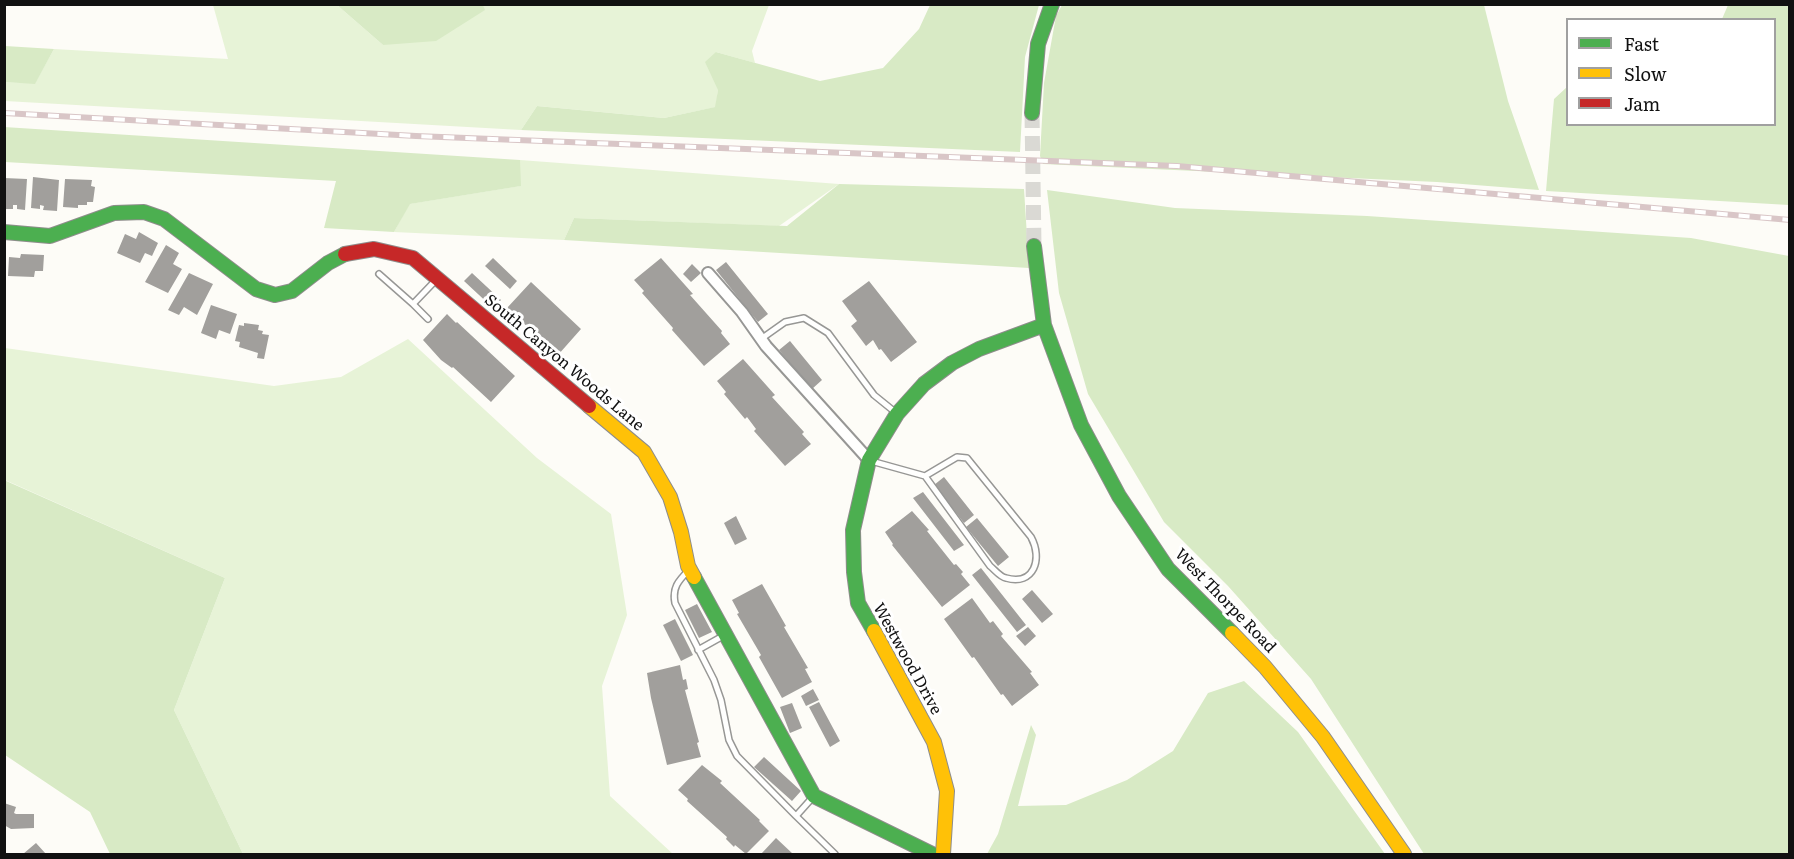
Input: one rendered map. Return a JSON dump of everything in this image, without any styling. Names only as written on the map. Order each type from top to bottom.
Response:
[{"type":"street","points":[[1032,112],[1034,56],[1043,21],[1052,4]]},
{"type":"street","name":"South Canyon Woods Lane","points":[[4,232],[50,236],[114,213],[144,212],[164,219],[256,289],[280,295],[296,288],[331,261],[368,249],[413,258],[644,452],[670,497],[690,570],[814,796]]},
{"type":"street","name":"West Thorpe Road","points":[[1034,246],[1044,325],[1081,425],[1119,496],[1168,569],[1265,667],[1323,737],[1404,855]]},
{"type":"street","points":[[708,273],[742,312],[761,339],[869,460]]},
{"type":"street","name":"Westwood Drive","points":[[944,855],[947,792],[934,742],[858,603],[854,572],[853,530],[869,460],[897,414],[924,384],[952,363],[979,349],[1044,325]]},
{"type":"street","points":[[814,796],[932,855]]},
{"type":"lane","points":[[379,274],[428,319]]},
{"type":"lane","points":[[412,304],[437,279]]},
{"type":"lane","points":[[761,339],[785,322],[804,318],[828,333],[874,395],[897,414]]},
{"type":"lane","points":[[869,460],[924,476],[990,566],[1004,578],[1017,579],[1028,576],[1038,557],[1034,542],[967,458],[957,457],[924,476]]},
{"type":"lane","points":[[690,570],[675,586],[673,594],[679,612],[719,691],[729,740],[737,756],[835,855]]},
{"type":"lane","points":[[699,650],[725,635]]},
{"type":"lane","points":[[796,816],[814,796]]},
{"type":"green space","points":[[213,5],[337,5],[383,45],[484,10],[483,5],[769,5],[752,51],[755,63],[716,52],[718,90],[716,107],[664,118],[537,106],[521,130],[5,101],[4,82],[35,83],[54,49],[228,59]]},
{"type":"green space","points":[[337,5],[483,5],[485,10],[436,41],[383,45]]},
{"type":"green space","points":[[930,5],[1039,5],[1025,57],[1020,152],[521,130],[537,106],[664,118],[715,107],[718,90],[705,62],[716,52],[820,81],[883,68],[919,29]]},
{"type":"green space","points":[[1062,5],[1484,5],[1508,101],[1539,190],[1437,182],[1043,164],[1040,156],[1044,83],[1056,16]]},
{"type":"green space","points":[[1728,5],[1789,5],[1789,205],[1546,191],[1554,99],[1566,88],[1566,126],[1776,126],[1776,18],[1722,18]]},
{"type":"green space","points":[[5,46],[54,49],[35,84],[5,82]]},
{"type":"green space","points":[[4,127],[520,160],[521,186],[410,204],[394,232],[324,228],[336,181],[5,162]]},
{"type":"green space","points":[[520,160],[839,184],[779,226],[574,218],[564,240],[394,232],[409,204],[520,186]]},
{"type":"green space","points":[[839,184],[1024,189],[1029,268],[564,240],[574,218],[787,226]]},
{"type":"green space","points":[[1047,190],[1175,208],[1367,216],[1691,238],[1789,256],[1789,854],[1424,854],[1311,679],[1228,586],[1164,522],[1088,394],[1059,293]]},
{"type":"green space","points":[[408,339],[537,458],[611,514],[627,615],[602,686],[610,796],[673,854],[243,854],[174,710],[225,578],[5,480],[5,348],[274,386],[341,377]]},
{"type":"green space","points":[[4,480],[225,578],[174,710],[243,854],[110,854],[90,812],[5,755]]},
{"type":"green space","points":[[1244,681],[1298,732],[1385,854],[987,854],[998,834],[1031,725],[1036,735],[1018,806],[1066,805],[1127,780],[1173,751],[1208,693]]},
{"type":"building","points":[[33,177],[59,180],[57,211],[43,210],[44,206],[40,205],[40,209],[31,208]]},
{"type":"building","points":[[4,178],[27,179],[25,210],[17,209],[17,205],[13,205],[13,209],[4,209]]},
{"type":"building","points":[[65,179],[92,180],[91,186],[95,187],[93,202],[78,205],[78,208],[63,207]]},
{"type":"building","points":[[139,232],[158,243],[152,256],[145,253],[140,263],[117,253],[125,234],[136,239]]},
{"type":"building","points":[[166,245],[179,253],[173,264],[182,269],[168,293],[145,282]]},
{"type":"building","points":[[21,254],[44,255],[43,271],[35,271],[34,277],[8,276],[9,257],[20,258]]},
{"type":"building","points":[[493,258],[517,281],[510,289],[485,266]]},
{"type":"building","points":[[661,258],[693,294],[690,295],[722,331],[721,333],[730,344],[704,366],[672,330],[673,328],[642,293],[644,291],[634,280]]},
{"type":"building","points":[[726,262],[768,314],[758,322],[716,270]]},
{"type":"building","points":[[692,264],[701,273],[691,282],[683,274]]},
{"type":"building","points":[[189,273],[213,284],[197,315],[184,307],[179,315],[168,310]]},
{"type":"building","points":[[472,273],[501,300],[493,308],[464,281]]},
{"type":"building","points":[[869,281],[917,342],[891,362],[873,340],[866,346],[851,326],[857,321],[842,301]]},
{"type":"building","points":[[531,282],[581,329],[558,355],[507,308]]},
{"type":"building","points":[[211,305],[237,314],[230,334],[219,330],[216,339],[201,333]]},
{"type":"building","points":[[447,314],[515,376],[491,402],[453,367],[441,360],[423,340]]},
{"type":"building","points":[[244,323],[259,325],[258,330],[263,331],[262,334],[269,335],[264,359],[257,358],[258,353],[239,347],[240,342],[235,341],[239,325],[244,326]]},
{"type":"building","points":[[790,341],[822,380],[812,389],[779,350]]},
{"type":"building","points":[[743,359],[775,395],[772,397],[804,432],[802,434],[811,444],[785,466],[754,431],[756,429],[747,417],[745,419],[724,394],[726,392],[717,381]]},
{"type":"building","points":[[944,477],[974,515],[964,523],[934,485]]},
{"type":"building","points":[[923,492],[964,545],[954,551],[913,498]]},
{"type":"building","points":[[912,511],[954,565],[956,564],[963,572],[961,574],[970,585],[942,607],[892,545],[885,532]]},
{"type":"building","points":[[736,516],[747,539],[735,545],[724,523]]},
{"type":"building","points":[[977,518],[1009,557],[998,566],[966,527]]},
{"type":"building","points":[[981,568],[1026,625],[1017,632],[972,575]]},
{"type":"building","points":[[762,584],[808,668],[805,669],[812,682],[782,698],[737,614],[739,613],[732,600]]},
{"type":"building","points":[[1032,590],[1053,614],[1042,623],[1022,599]]},
{"type":"building","points":[[972,598],[990,623],[993,621],[1003,634],[1001,636],[1032,672],[1030,673],[1039,685],[1012,706],[1003,694],[1001,695],[974,657],[972,658],[944,619]]},
{"type":"building","points":[[697,604],[712,632],[699,638],[685,610]]},
{"type":"building","points":[[675,619],[693,655],[681,661],[663,625]]},
{"type":"building","points":[[1028,627],[1036,636],[1025,646],[1016,636]]},
{"type":"building","points":[[680,665],[683,680],[686,679],[688,689],[685,690],[701,757],[667,765],[647,673]]},
{"type":"building","points":[[813,689],[819,700],[806,706],[801,696]]},
{"type":"building","points":[[819,702],[840,741],[830,747],[809,707]]},
{"type":"building","points":[[792,703],[802,728],[790,733],[780,707]]},
{"type":"building","points":[[764,757],[801,791],[792,801],[754,767]]},
{"type":"building","points":[[702,765],[722,781],[720,783],[769,831],[746,854],[735,845],[734,847],[726,839],[727,837],[678,790]]},
{"type":"building","points":[[4,803],[16,807],[14,813],[16,814],[34,814],[34,828],[11,829],[4,825]]},
{"type":"building","points":[[776,838],[793,854],[761,854]]},
{"type":"building","points":[[36,843],[46,854],[23,854]]},
{"type":"tunnel","points":[[1032,113],[1034,246]]},
{"type":"railway","points":[[4,113],[416,136],[1177,166],[1790,220]]},
{"type":"traffic: fast","points":[[1032,113],[1038,44],[1052,4]]},
{"type":"traffic: fast","points":[[4,232],[50,236],[114,213],[144,212],[164,219],[256,289],[275,295],[292,291],[328,263],[345,254]]},
{"type":"traffic: fast","points":[[1034,246],[1044,325],[1081,425],[1119,496],[1168,569],[1232,633]]},
{"type":"traffic: fast","points":[[874,631],[858,603],[854,572],[853,530],[869,460],[897,414],[924,384],[952,363],[979,349],[1044,325]]},
{"type":"traffic: fast","points":[[694,577],[814,796],[932,854]]},
{"type":"traffic: slow","points":[[589,406],[644,452],[670,497],[681,532],[688,566],[694,577]]},
{"type":"traffic: slow","points":[[874,631],[934,742],[947,791],[943,854]]},
{"type":"traffic: slow","points":[[1232,633],[1265,667],[1323,737],[1404,854]]},
{"type":"traffic: jam","points":[[345,254],[374,249],[413,258],[589,406]]}]
